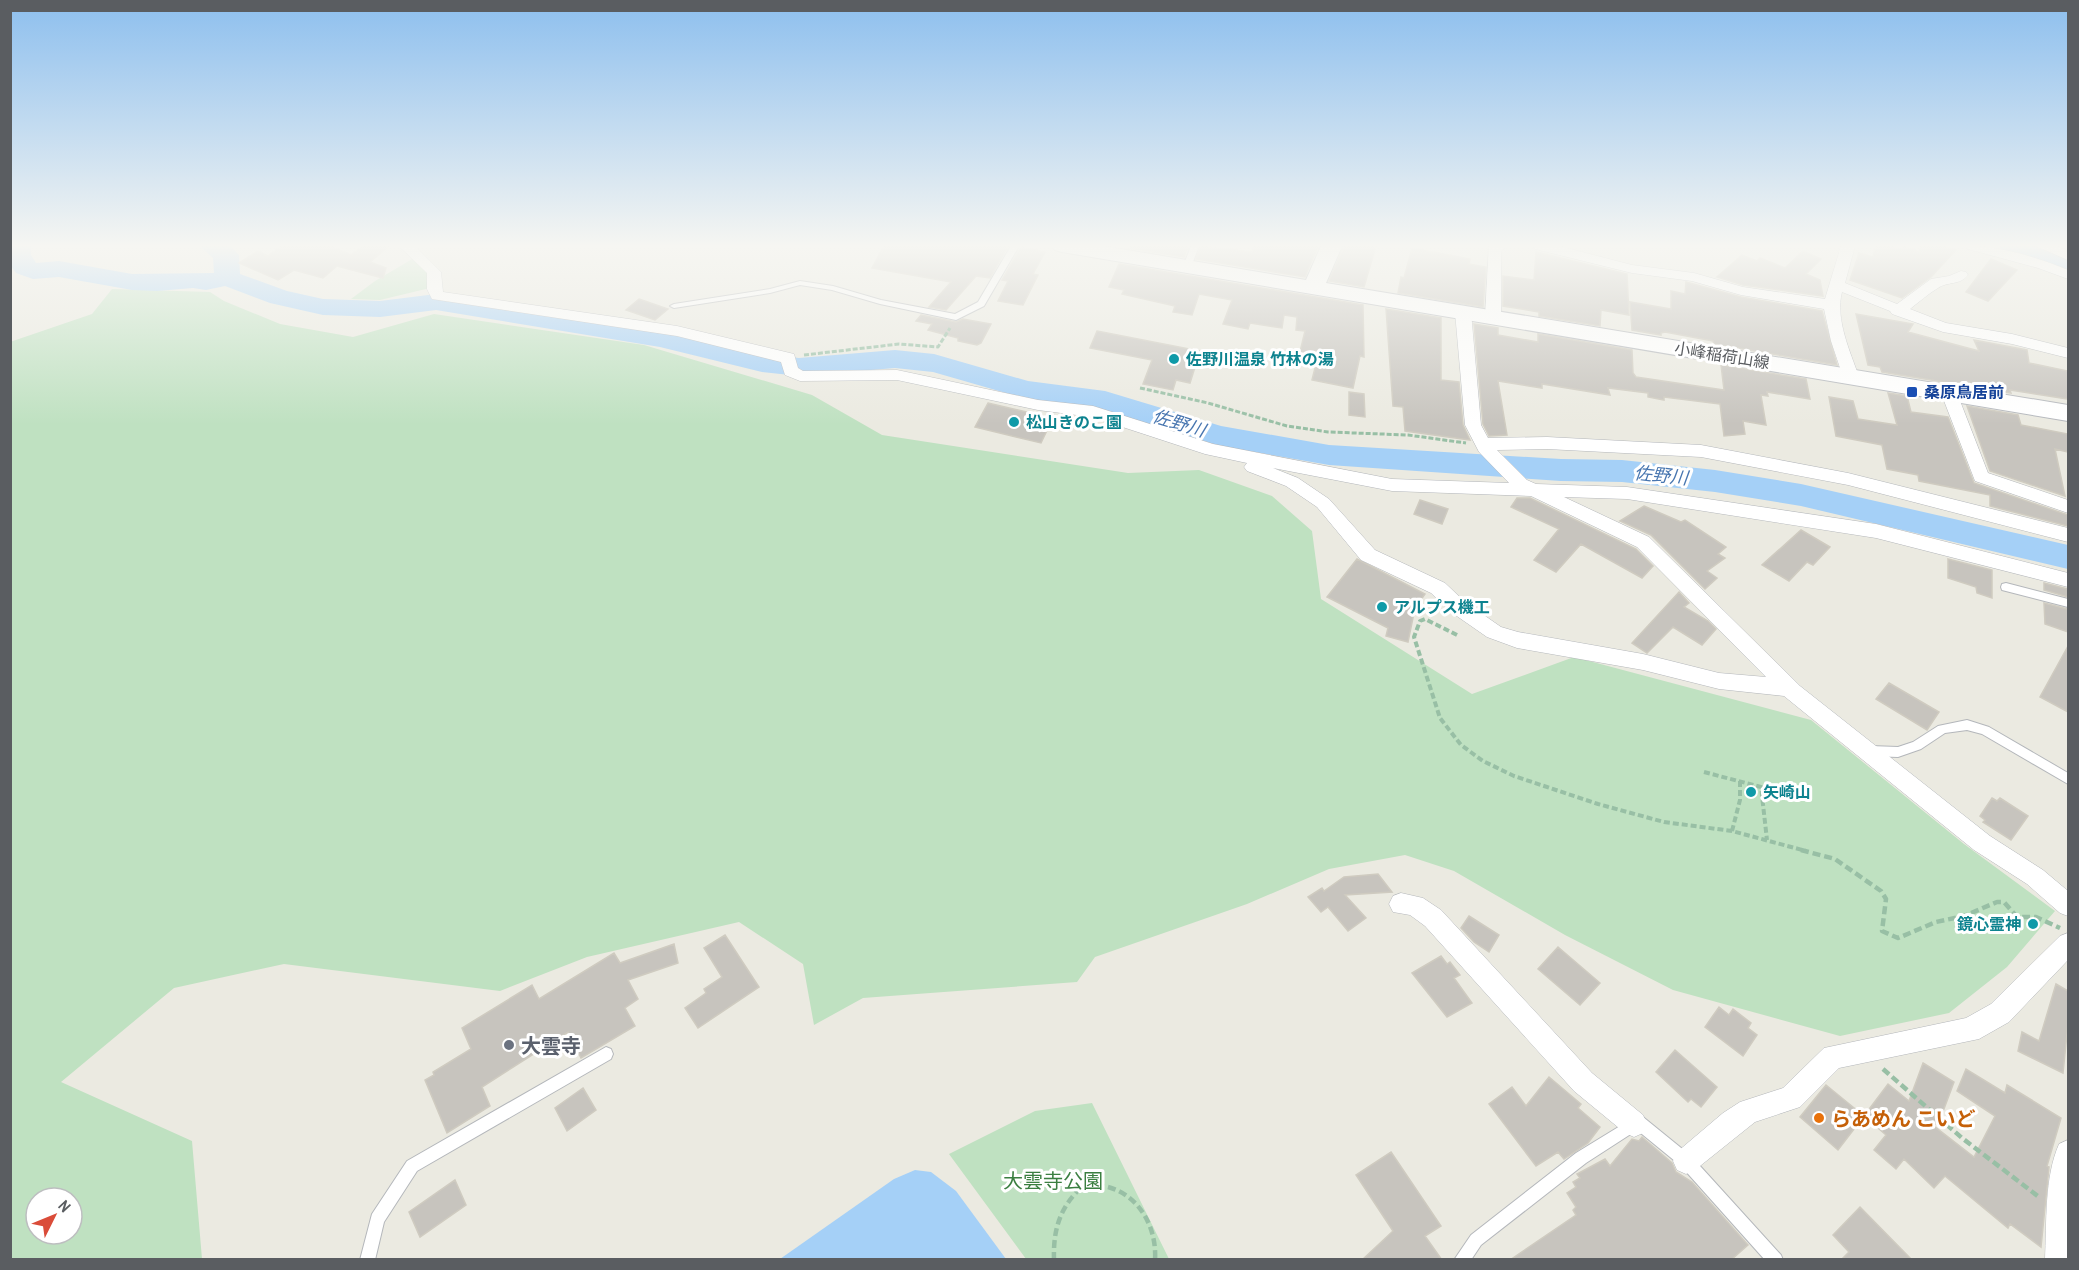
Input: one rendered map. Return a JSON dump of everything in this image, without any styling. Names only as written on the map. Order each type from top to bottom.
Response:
[{"type":"main road","name":"小峰稲荷山線","points":[[1421,305],[2068,413]]},
{"type":"street","points":[[501,305],[678,331],[713,339],[790,364],[800,376],[897,375],[1038,405],[1093,412],[1211,450],[1392,485],[1524,486],[1627,493],[1876,531],[2068,580]]},
{"type":"street","points":[[1493,305],[1493,317]]},
{"type":"street","points":[[1831,305],[1839,341],[1851,377]]},
{"type":"street","points":[[1884,305],[1943,327],[2012,339],[2068,353]]},
{"type":"street","points":[[1897,311],[1905,305]]},
{"type":"street","points":[[1463,312],[1473,425],[1483,446],[1524,486],[1643,542],[1789,688],[1982,843],[2035,877],[2068,905]]},
{"type":"street","points":[[1948,393],[1981,477],[2068,507]]},
{"type":"street","points":[[1483,446],[1547,443],[1701,451],[1848,479],[2068,535]]},
{"type":"street","points":[[1239,455],[1244,463],[1292,482],[1323,503],[1368,555],[1438,588],[1458,607],[1494,632],[1517,640],[1643,662],[1719,681],[1789,688]]},
{"type":"street","points":[[1401,904],[1409,903],[1419,907],[1433,918],[1575,1074],[1634,1124]]},
{"type":"street","points":[[1686,1161],[1732,1122],[1749,1111],[1791,1098],[1833,1057],[1970,1030],[2000,1013],[2068,944]]},
{"type":"street","points":[[2059,1260],[2061,1214],[2068,1153]]},
{"type":"lane","points":[[674,306],[679,305]]},
{"type":"lane","points":[[897,305],[956,317],[979,305]]},
{"type":"lane","points":[[2006,587],[2068,603]]},
{"type":"lane","points":[[1867,751],[1898,752],[1917,746],[1942,729],[1966,725],[1985,730],[2068,779]]},
{"type":"lane","points":[[367,1260],[377,1219],[412,1166],[606,1054]]},
{"type":"lane","points":[[1461,1260],[1476,1240],[1581,1158],[1638,1122],[1686,1161],[1776,1260]]},
{"type":"path","points":[[790,364],[899,344],[939,347],[956,317]]},
{"type":"path","points":[[1140,388],[1208,403],[1287,426],[1328,432],[1408,435],[1483,446]]},
{"type":"path","points":[[1457,635],[1425,619],[1420,621],[1414,637],[1440,718],[1461,745],[1484,761],[1514,776],[1598,804],[1664,822],[1732,831],[1835,859],[1881,891],[1886,899],[1882,931],[1898,938],[1936,922],[1964,916],[1997,902],[2004,902],[2017,917],[2036,917],[2068,932]]},
{"type":"path","points":[[1704,772],[1761,787],[1767,840]]},
{"type":"path","points":[[1732,831],[1740,800],[1740,781]]},
{"type":"path","points":[[1862,1052],[1903,1084],[1962,1138],[2061,1214]]},
{"type":"path","points":[[1054,1260],[1054,1232],[1060,1211],[1072,1194],[1084,1185],[1108,1187],[1127,1197],[1140,1209],[1150,1223],[1155,1238],[1155,1260]]},
{"type":"green space","points":[[99,305],[234,305],[280,324],[353,337],[434,314],[644,345],[812,395],[882,435],[1128,473],[1199,470],[1272,496],[1312,531],[1321,599],[1472,694],[1574,657],[1811,720],[1964,844],[2055,911],[2007,967],[1949,1013],[1840,1036],[1673,990],[1565,935],[1454,871],[1405,855],[1329,869],[1247,904],[1095,957],[1077,982],[863,998],[814,1025],[803,964],[739,922],[587,957],[500,991],[284,964],[174,988],[61,1082],[192,1141],[202,1259],[11,1259],[10,342],[92,314]]},
{"type":"green space","name":"大雲寺公園","points":[[1092,1103],[1169,1259],[1026,1259],[949,1154],[1035,1111]]},
{"type":"water","points":[[915,1170],[931,1172],[956,1191],[1006,1259],[780,1259],[894,1179]]},
{"type":"building","points":[[632,305],[657,305],[668,309],[655,320],[626,310]]},
{"type":"building","points":[[931,305],[950,305],[946,310],[929,307]]},
{"type":"building","points":[[1172,305],[1195,305],[1192,315],[1173,312],[1175,306]]},
{"type":"building","points":[[1230,305],[1363,305],[1364,357],[1360,356],[1353,388],[1312,380],[1317,360],[1299,356],[1305,331],[1296,330],[1297,317],[1284,315],[1282,328],[1250,323],[1248,329],[1223,324]]},
{"type":"building","points":[[1629,305],[1629,315],[1601,310],[1600,326],[1539,316],[1539,312],[1503,306]]},
{"type":"building","points":[[1630,305],[1671,309],[1671,305],[1789,305],[1822,311],[1837,365],[1719,345],[1714,344],[1713,341],[1665,332],[1661,335],[1632,330]]},
{"type":"building","points":[[1386,309],[1441,318],[1441,380],[1459,382],[1463,425],[1470,440],[1405,431],[1403,407],[1393,406]]},
{"type":"building","points":[[1856,314],[1913,324],[1908,332],[1979,351],[1974,340],[2027,350],[2029,363],[2068,371],[2068,399],[2010,390],[2011,393],[1882,372],[1880,367],[1868,365]]},
{"type":"building","points":[[921,315],[956,322],[963,319],[991,324],[981,343],[977,345],[928,330],[932,324],[916,321]]},
{"type":"building","points":[[1474,324],[1498,328],[1498,335],[1538,342],[1538,334],[1632,350],[1633,373],[1636,377],[1724,390],[1721,365],[1806,379],[1810,399],[1767,392],[1768,396],[1761,395],[1766,425],[1743,421],[1745,434],[1724,436],[1720,404],[1664,397],[1664,400],[1648,397],[1648,393],[1608,388],[1610,395],[1542,384],[1542,388],[1498,381],[1507,435],[1489,436],[1483,424]]},
{"type":"building","name":"佐野川温泉 竹林の湯","points":[[1097,331],[1200,351],[1190,383],[1176,380],[1173,390],[1143,384],[1152,360],[1090,348]]},
{"type":"building","points":[[1349,392],[1364,394],[1365,417],[1349,415]]},
{"type":"building","points":[[1888,393],[1907,396],[1911,412],[1948,417],[1974,483],[2068,515],[2068,526],[1990,506],[1990,495],[1919,481],[1918,475],[1887,469],[1882,445],[1836,436],[1829,397],[1853,401],[1858,419],[1897,425]]},
{"type":"building","name":"松山きのこ園","points":[[988,403],[1053,418],[1041,443],[975,427]]},
{"type":"building","points":[[1967,406],[2018,415],[2021,425],[2068,434],[2068,452],[2055,449],[2065,496],[1990,471]]},
{"type":"building","points":[[1517,498],[1530,498],[1636,549],[1653,566],[1642,578],[1581,544],[1556,572],[1534,560],[1559,529],[1511,507]]},
{"type":"building","points":[[1420,500],[1448,509],[1442,524],[1414,514]]},
{"type":"building","points":[[1644,506],[1681,522],[1685,520],[1726,547],[1718,554],[1725,558],[1707,571],[1717,578],[1705,589],[1651,535],[1620,521]]},
{"type":"building","points":[[1801,530],[1830,547],[1813,565],[1807,562],[1789,581],[1762,565]]},
{"type":"building","name":"アルプス機工","points":[[1357,559],[1425,594],[1415,608],[1408,642],[1386,636],[1388,628],[1327,597]]},
{"type":"building","points":[[1948,559],[1992,570],[1992,598],[1977,593],[1976,587],[1948,578]]},
{"type":"building","points":[[2044,583],[2068,589],[2068,597],[2044,590]]},
{"type":"building","points":[[1679,592],[1689,603],[1684,607],[1708,621],[1716,629],[1702,645],[1673,627],[1647,653],[1632,643]]},
{"type":"building","points":[[2044,603],[2068,609],[2068,632],[2045,624]]},
{"type":"building","points":[[2068,646],[2068,712],[2040,697]]},
{"type":"building","points":[[1889,683],[1939,712],[1927,730],[1876,699]]},
{"type":"building","points":[[1992,798],[1997,801],[2000,798],[2028,816],[2011,840],[1983,822],[1985,820],[1980,816]]},
{"type":"building","points":[[1378,874],[1392,892],[1345,895],[1366,918],[1348,931],[1328,907],[1321,912],[1308,897],[1322,888],[1324,891],[1344,877]]},
{"type":"building","points":[[1469,916],[1499,935],[1489,952],[1474,942],[1461,928]]},
{"type":"building","points":[[725,935],[759,987],[698,1028],[685,1008],[706,993],[704,989],[722,977],[704,948]]},
{"type":"building","name":"大雲寺","points":[[674,944],[678,963],[628,980],[638,999],[625,1008],[635,1026],[581,1058],[568,1032],[482,1087],[490,1106],[447,1133],[425,1080],[434,1075],[433,1072],[471,1049],[462,1028],[532,985],[539,999],[614,953],[620,963]]},
{"type":"building","points":[[1558,947],[1600,983],[1580,1005],[1538,969]]},
{"type":"building","points":[[1441,956],[1447,964],[1450,962],[1460,975],[1454,978],[1472,1003],[1447,1017],[1412,973]]},
{"type":"building","points":[[2056,984],[2068,991],[2068,1024],[2063,1073],[2018,1051],[2022,1032],[2039,1041]]},
{"type":"building","points":[[1719,1007],[1729,1015],[1733,1009],[1751,1023],[1748,1028],[1757,1035],[1743,1056],[1705,1027]]},
{"type":"building","points":[[1675,1050],[1717,1087],[1701,1107],[1691,1099],[1688,1102],[1656,1072]]},
{"type":"building","points":[[1923,1063],[1954,1082],[1941,1117],[1934,1126],[1974,1157],[1995,1116],[1957,1091],[1966,1069],[2005,1093],[2007,1085],[2061,1118],[2047,1166],[2049,1167],[2041,1247],[2010,1224],[2008,1228],[1945,1176],[1934,1188],[1904,1159],[1896,1169],[1874,1150],[1886,1135],[1864,1116],[1888,1084],[1909,1101]]},
{"type":"building","points":[[1549,1077],[1581,1104],[1578,1108],[1600,1127],[1588,1143],[1564,1159],[1558,1152],[1536,1166],[1489,1104],[1512,1087],[1526,1106]]},
{"type":"building","name":"らあめん こいど","points":[[1826,1085],[1864,1116],[1838,1150],[1800,1117]]},
{"type":"building","points":[[583,1088],[596,1110],[567,1131],[555,1108]]},
{"type":"building","points":[[1642,1137],[1672,1163],[1676,1172],[1692,1182],[1748,1245],[1731,1260],[1510,1260],[1576,1215],[1573,1210],[1576,1207],[1567,1193],[1576,1187],[1573,1182],[1580,1178],[1577,1174],[1605,1159],[1610,1166],[1632,1139],[1639,1141]]},
{"type":"building","points":[[1391,1152],[1441,1226],[1425,1236],[1442,1260],[1362,1260],[1393,1231],[1356,1175]]},
{"type":"building","points":[[455,1180],[466,1205],[420,1237],[409,1212]]},
{"type":"building","points":[[1860,1207],[1912,1260],[1841,1260],[1849,1252],[1833,1235]]},
{"type":"waterway","name":"佐野川","points":[[315,305],[380,309],[410,305]]},
{"type":"waterway","name":"佐野川","points":[[456,305],[660,338],[762,363],[799,367],[895,359],[934,363],[1027,390],[1105,401],[1220,436],[1329,455],[1561,470],[1622,471],[1715,481],[1801,495],[2068,557]]},
{"type":"place","name":"佐野川温泉 竹林の湯","points":[[1174,359]]},
{"type":"place","name":"桑原鳥居前","points":[[1912,392]]},
{"type":"place","name":"松山きのこ園","points":[[1014,422]]},
{"type":"place","name":"アルプス機工","points":[[1382,607]]},
{"type":"place","name":"矢崎山","points":[[1751,792]]},
{"type":"place","name":"鏡心霊神","points":[[2033,924]]},
{"type":"place","name":"大雲寺","points":[[509,1045]]},
{"type":"place","name":"らあめん こいど","points":[[1819,1118]]}]
